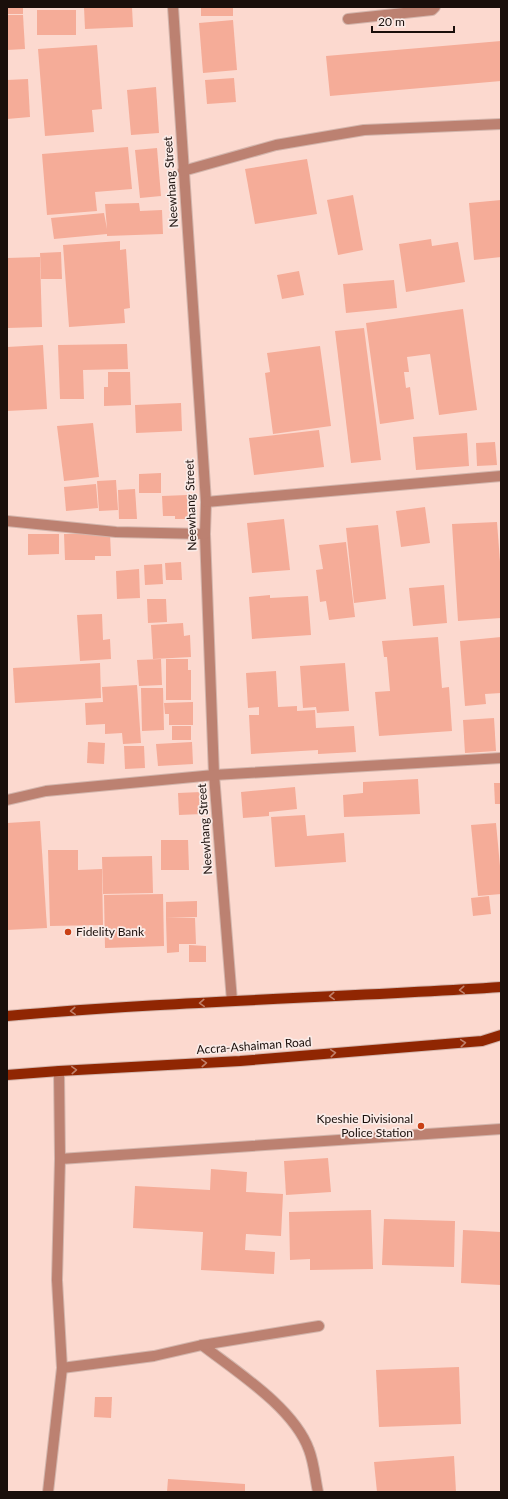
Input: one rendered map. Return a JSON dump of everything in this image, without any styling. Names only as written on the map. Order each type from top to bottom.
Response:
[{"type":"main road","points":[[7,1016],[232,1001],[501,987]]},
{"type":"main road","name":"Accra-Ashaiman Road","points":[[7,1075],[59,1070],[240,1061],[482,1041],[501,1035]]},
{"type":"street","name":"Neewhang Street","points":[[173,7],[206,502],[205,534],[214,775],[232,1001]]},
{"type":"street","points":[[348,19],[432,10],[435,7]]},
{"type":"street","points":[[183,171],[276,145],[364,130],[501,124]]},
{"type":"street","points":[[206,502],[501,476]]},
{"type":"street","points":[[7,521],[116,532],[205,534]]},
{"type":"street","points":[[7,800],[46,791],[214,775],[501,758]]},
{"type":"street","points":[[48,1492],[62,1368],[57,1280],[60,1159],[59,1070]]},
{"type":"street","points":[[60,1159],[501,1129]]},
{"type":"street","points":[[62,1368],[154,1356],[202,1345],[319,1326]]},
{"type":"street","points":[[202,1345],[276,1403],[295,1424],[309,1450],[318,1492]]},
{"type":"building","points":[[7,7],[23,7],[23,14],[7,14]]},
{"type":"building","points":[[84,7],[132,7],[133,27],[85,29]]},
{"type":"building","points":[[201,7],[233,7],[233,16],[201,16]]},
{"type":"building","points":[[37,10],[76,10],[76,35],[37,35]]},
{"type":"building","points":[[7,15],[23,15],[25,49],[7,50]]},
{"type":"building","points":[[233,20],[237,70],[203,73],[199,23]]},
{"type":"building","points":[[501,41],[501,81],[330,96],[326,56]]},
{"type":"building","points":[[97,45],[102,109],[92,110],[94,132],[45,136],[38,49]]},
{"type":"building","points":[[234,78],[236,102],[207,104],[205,80]]},
{"type":"building","points":[[28,79],[30,117],[7,119],[7,80]]},
{"type":"building","points":[[156,87],[159,133],[131,135],[127,90]]},
{"type":"building","points":[[128,147],[132,189],[95,192],[97,211],[47,215],[42,154]]},
{"type":"building","points":[[157,148],[161,196],[140,198],[135,150]]},
{"type":"building","points":[[307,159],[317,214],[255,224],[245,169]]},
{"type":"building","points":[[353,195],[363,250],[338,255],[327,200]]},
{"type":"building","points":[[501,200],[501,257],[474,260],[469,203]]},
{"type":"building","points":[[139,203],[140,211],[162,210],[163,234],[107,236],[107,234],[54,239],[51,218],[104,213],[107,229],[105,204]]},
{"type":"building","points":[[431,239],[432,246],[458,242],[465,282],[406,292],[399,244]]},
{"type":"building","points":[[120,241],[120,250],[126,249],[130,308],[124,309],[125,323],[69,327],[63,245]]},
{"type":"building","points":[[61,252],[62,279],[41,279],[40,253]]},
{"type":"building","points":[[40,257],[42,327],[7,328],[7,258]]},
{"type":"building","points":[[299,271],[304,295],[282,299],[277,275]]},
{"type":"building","points":[[394,280],[397,308],[346,313],[343,284]]},
{"type":"building","points":[[463,309],[477,410],[439,415],[430,354],[407,357],[409,372],[404,372],[406,388],[410,387],[414,419],[380,424],[366,323]]},
{"type":"building","points":[[364,328],[381,460],[351,463],[335,331]]},
{"type":"building","points":[[127,344],[128,369],[83,370],[84,399],[60,399],[58,345]]},
{"type":"building","points":[[43,345],[47,409],[7,411],[7,347]]},
{"type":"building","points":[[320,346],[331,426],[273,434],[265,373],[270,372],[267,353]]},
{"type":"building","points":[[108,372],[130,372],[131,405],[104,406],[104,387],[108,387]]},
{"type":"building","points":[[181,403],[182,431],[136,433],[135,405]]},
{"type":"building","points":[[93,423],[99,477],[64,481],[57,426]]},
{"type":"building","points":[[319,430],[324,467],[254,475],[249,438]]},
{"type":"building","points":[[467,433],[469,466],[416,470],[413,437]]},
{"type":"building","points":[[495,442],[497,465],[477,466],[476,443]]},
{"type":"building","points":[[161,473],[161,493],[139,493],[139,474]]},
{"type":"building","points":[[116,480],[118,510],[99,511],[97,481]]},
{"type":"building","points":[[96,484],[98,508],[66,511],[64,487]]},
{"type":"building","points":[[135,489],[137,519],[119,519],[118,490]]},
{"type":"building","points":[[187,495],[188,519],[175,519],[175,516],[163,516],[162,496]]},
{"type":"building","points":[[425,507],[430,543],[401,547],[396,511]]},
{"type":"building","points":[[284,519],[290,570],[252,573],[247,523]]},
{"type":"building","points":[[497,522],[501,575],[501,618],[458,621],[452,524]]},
{"type":"building","points":[[378,525],[386,599],[354,603],[346,528]]},
{"type":"building","points":[[28,534],[59,534],[59,554],[28,555]]},
{"type":"building","points":[[64,534],[110,534],[111,556],[95,556],[95,560],[65,560]]},
{"type":"building","points":[[346,542],[355,617],[329,620],[326,601],[320,602],[316,570],[323,569],[319,545]]},
{"type":"building","points":[[181,562],[182,580],[166,580],[165,563]]},
{"type":"building","points":[[162,564],[163,584],[145,585],[144,565]]},
{"type":"building","points":[[139,569],[140,598],[117,599],[116,571]]},
{"type":"building","points":[[444,585],[447,623],[413,626],[409,588]]},
{"type":"building","points":[[270,595],[270,598],[308,596],[311,635],[252,639],[249,597]]},
{"type":"building","points":[[147,599],[166,599],[167,622],[148,623]]},
{"type":"building","points":[[102,614],[103,640],[110,639],[111,659],[80,661],[77,615]]},
{"type":"building","points":[[183,623],[184,636],[190,635],[191,657],[153,659],[151,625]]},
{"type":"building","points":[[438,637],[442,688],[449,687],[452,731],[379,736],[375,692],[390,691],[387,657],[384,657],[382,641]]},
{"type":"building","points":[[501,637],[501,693],[485,694],[486,704],[465,706],[460,641]]},
{"type":"building","points":[[161,659],[162,685],[139,686],[137,660]]},
{"type":"building","points":[[166,659],[188,659],[188,670],[191,670],[191,700],[166,700]]},
{"type":"building","points":[[100,663],[101,698],[15,703],[13,668]]},
{"type":"building","points":[[345,663],[349,711],[317,713],[316,707],[303,708],[300,666]]},
{"type":"building","points":[[276,671],[278,707],[297,706],[297,711],[315,710],[316,728],[354,726],[356,752],[318,754],[318,750],[251,754],[249,715],[259,715],[259,707],[248,708],[246,673]]},
{"type":"building","points":[[137,685],[141,743],[123,744],[122,733],[105,734],[105,724],[86,725],[85,703],[103,702],[102,687]]},
{"type":"building","points":[[141,688],[163,688],[164,730],[142,731]]},
{"type":"building","points":[[193,702],[193,725],[169,725],[169,714],[165,714],[164,703]]},
{"type":"building","points":[[494,718],[496,751],[465,753],[463,720]]},
{"type":"building","points":[[172,726],[191,726],[191,740],[172,740]]},
{"type":"building","points":[[88,742],[105,743],[104,764],[87,763]]},
{"type":"building","points":[[192,742],[193,764],[158,766],[156,744]]},
{"type":"building","points":[[124,746],[144,746],[145,768],[125,769]]},
{"type":"building","points":[[418,779],[420,814],[344,817],[343,795],[363,793],[363,782]]},
{"type":"building","points":[[494,783],[501,783],[501,804],[495,804]]},
{"type":"building","points":[[295,787],[297,809],[269,812],[269,816],[243,818],[241,792]]},
{"type":"building","points":[[201,792],[202,814],[179,815],[178,793]]},
{"type":"building","points":[[305,815],[307,836],[344,833],[346,862],[275,867],[271,817]]},
{"type":"building","points":[[40,821],[47,928],[7,930],[7,823]]},
{"type":"building","points":[[496,823],[501,894],[478,896],[471,825]]},
{"type":"building","points":[[161,840],[188,840],[189,870],[161,870]]},
{"type":"building","points":[[48,850],[78,850],[78,870],[102,869],[103,925],[50,926]]},
{"type":"building","points":[[152,856],[153,893],[103,894],[102,857]]},
{"type":"building","points":[[163,894],[164,946],[105,948],[104,895]]},
{"type":"building","points":[[489,896],[491,914],[473,916],[471,898]]},
{"type":"building","points":[[197,901],[197,917],[166,918],[166,902]]},
{"type":"building","points":[[166,918],[195,918],[196,944],[179,944],[179,952],[167,953]]},
{"type":"building","points":[[189,945],[206,946],[206,962],[189,962]]},
{"type":"building","points":[[328,1158],[331,1192],[286,1195],[284,1161]]},
{"type":"building","points":[[211,1169],[247,1172],[246,1192],[283,1194],[281,1236],[246,1234],[245,1250],[275,1252],[274,1274],[201,1270],[203,1232],[133,1228],[135,1186],[210,1190]]},
{"type":"building","points":[[371,1210],[373,1269],[310,1270],[310,1259],[290,1260],[289,1212]]},
{"type":"building","points":[[384,1219],[455,1221],[454,1267],[382,1265]]},
{"type":"building","points":[[463,1230],[501,1232],[501,1285],[461,1283]]},
{"type":"building","points":[[459,1367],[461,1424],[379,1427],[376,1370]]},
{"type":"building","points":[[95,1397],[112,1397],[111,1418],[94,1417]]},
{"type":"building","points":[[454,1456],[456,1492],[377,1492],[374,1462]]},
{"type":"building","points":[[168,1479],[245,1484],[245,1492],[167,1492]]},
{"type":"place","name":"Fidelity Bank","points":[[68,932]]},
{"type":"place","name":"Kpeshie Divisional Police Station","points":[[421,1126]]}]
